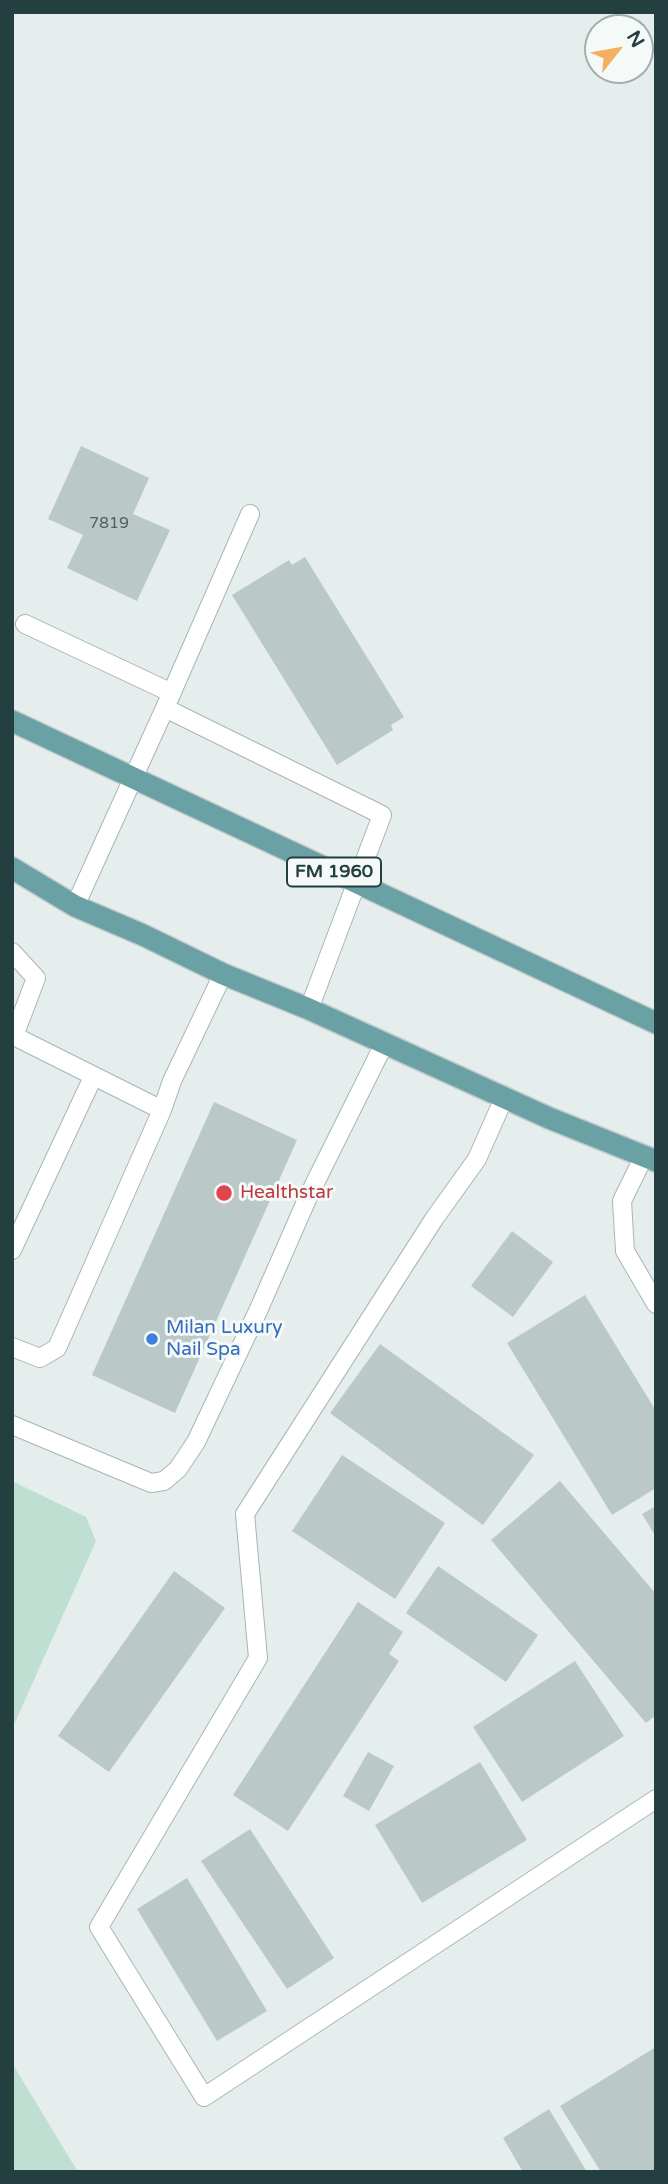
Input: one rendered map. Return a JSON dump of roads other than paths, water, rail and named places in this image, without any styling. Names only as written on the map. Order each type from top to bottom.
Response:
[{"type":"main road","name":"FM 1960","points":[[12,721],[656,1023]]},
{"type":"main road","points":[[12,868],[75,906],[223,974],[309,1009],[549,1118],[650,1158]]},
{"type":"lane","points":[[75,906],[169,701],[250,514]]},
{"type":"lane","points":[[24,624],[382,815],[309,1009]]},
{"type":"lane","points":[[12,952],[36,978],[13,1036],[162,1110]]},
{"type":"lane","points":[[12,1347],[40,1358],[57,1348],[162,1110],[172,1081],[223,974]]},
{"type":"lane","points":[[12,1424],[151,1483],[164,1480],[178,1469],[196,1442],[308,1197],[384,1044]]},
{"type":"lane","points":[[12,1251],[93,1077]]},
{"type":"lane","points":[[505,1098],[477,1159],[434,1219],[246,1514],[258,1658],[99,1927],[204,2097],[656,1799]]},
{"type":"lane","points":[[650,1158],[622,1201],[625,1251],[656,1304]]},
{"type":"place","name":"Healthstar","points":[[224,1193]]},
{"type":"place","name":"Milan Luxury Nail Spa","points":[[152,1339]]}]
